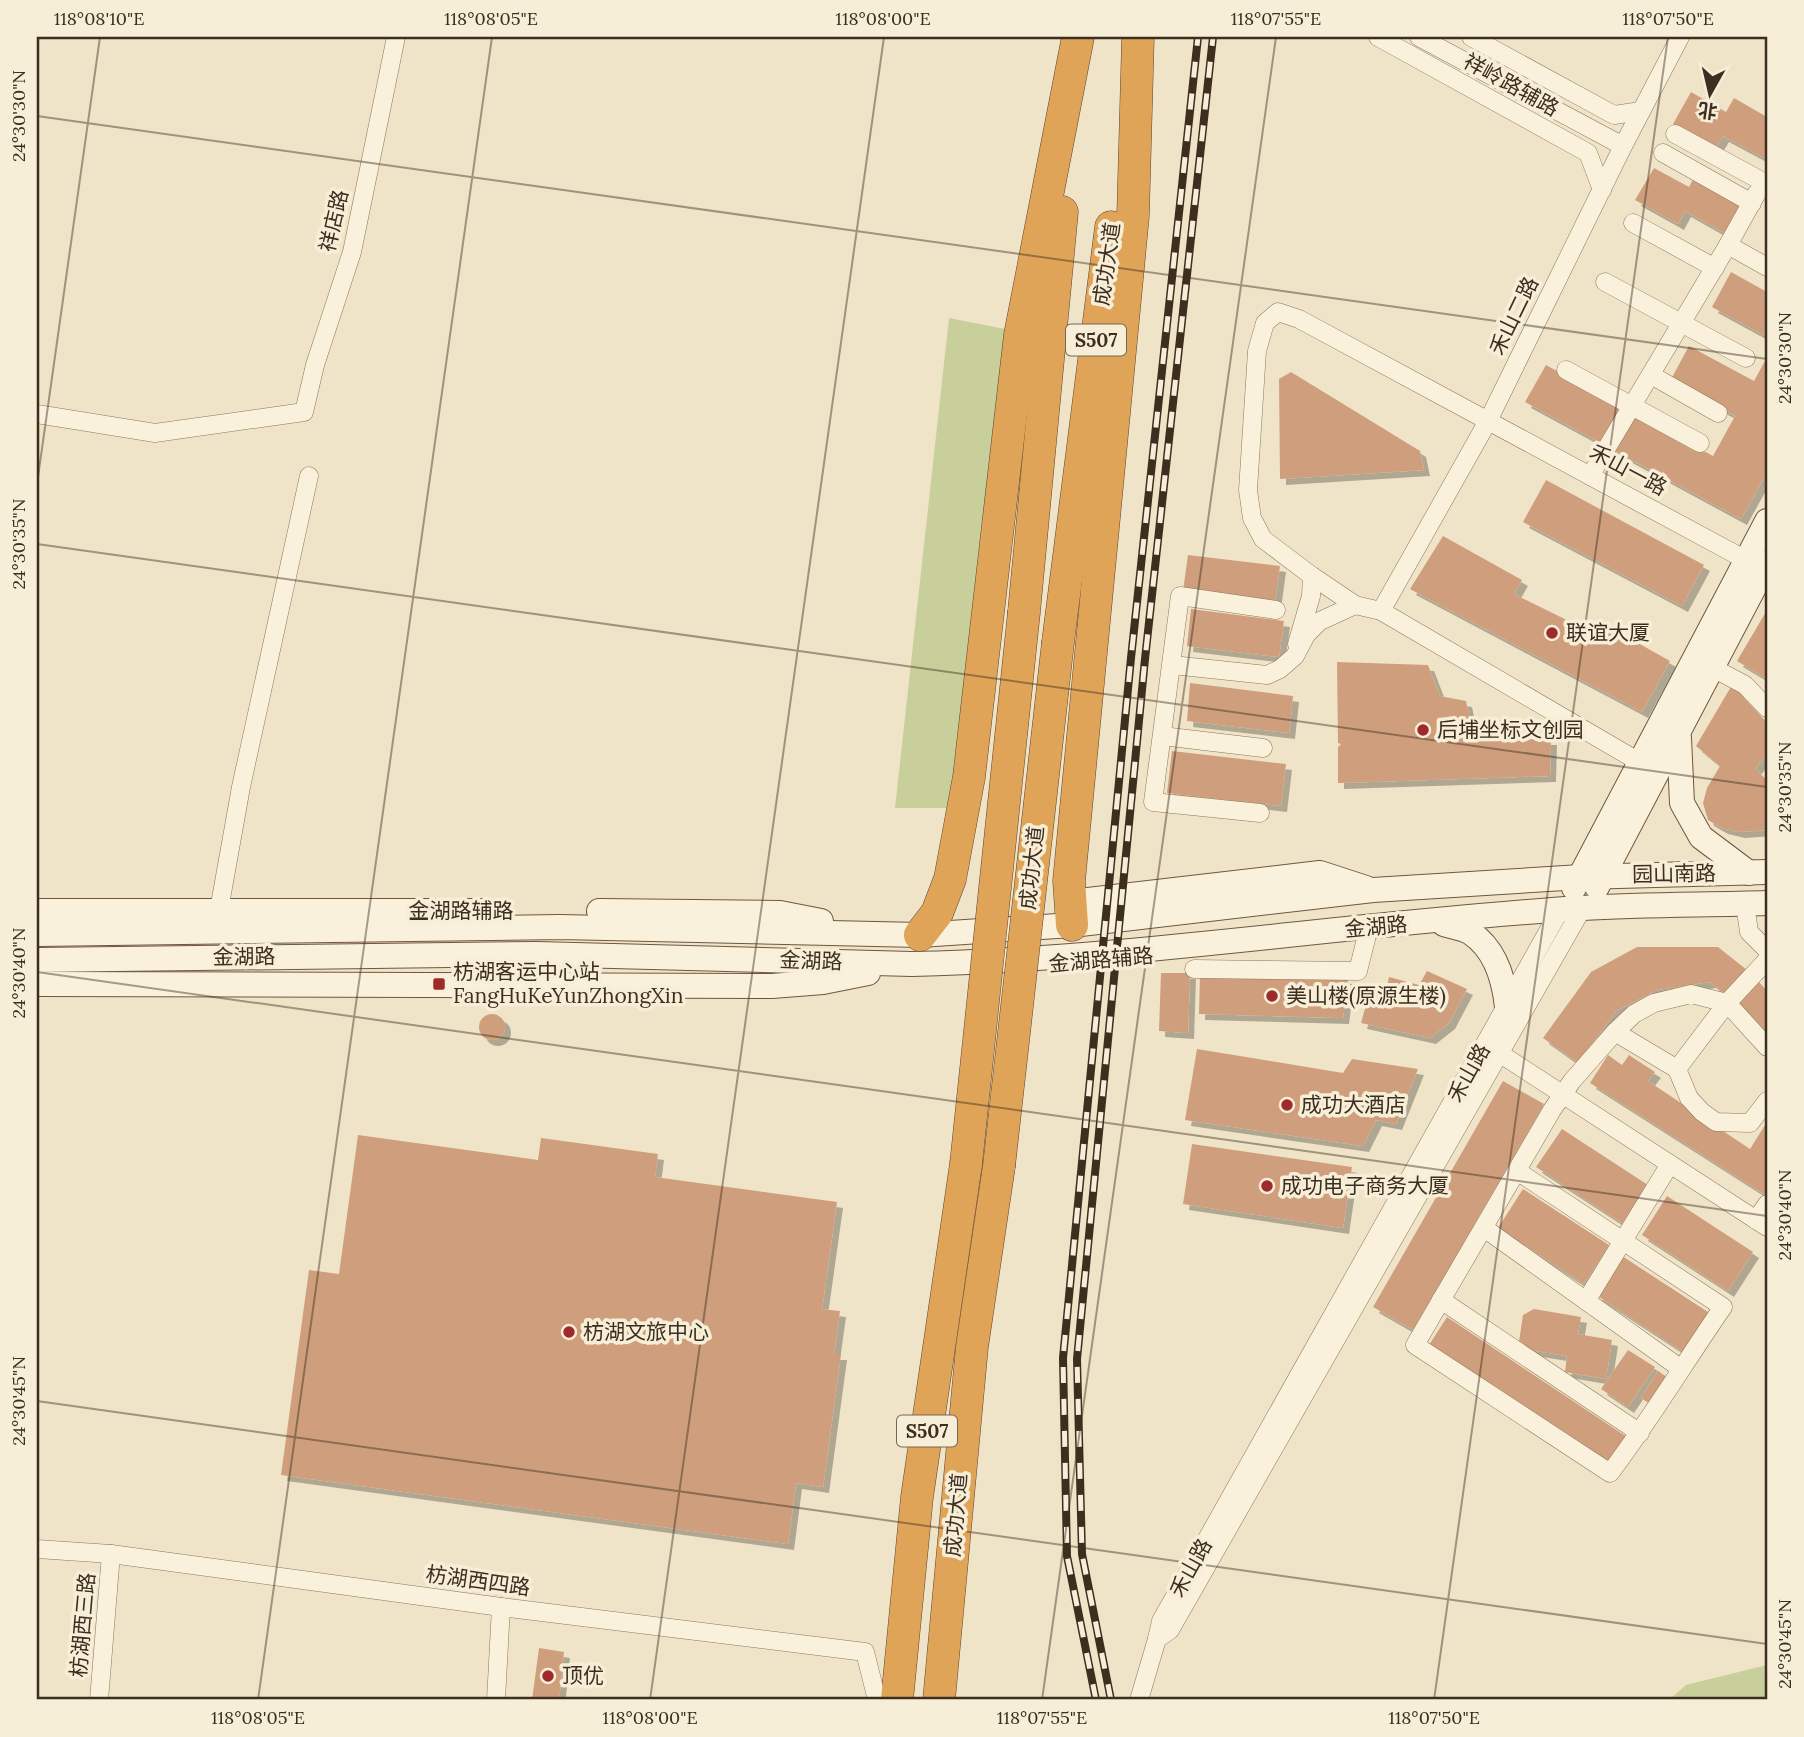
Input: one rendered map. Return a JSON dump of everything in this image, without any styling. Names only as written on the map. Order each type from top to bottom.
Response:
[{"type":"highway","name":"成功大道","points":[[897,1700],[917,1497],[967,1164],[1024,612],[1078,37]]},
{"type":"highway","points":[[916,950],[937,913],[950,879],[969,777],[1020,335],[1078,37]]},
{"type":"highway","name":"成功大道","points":[[939,1700],[972,1347],[999,1166],[1058,642],[1135,37]]},
{"type":"highway","points":[[1072,913],[1069,881],[1133,216],[1135,37]]},
{"type":"main road","name":"禾山路","points":[[1593,876],[1641,763],[1757,561],[1767,521]]},
{"type":"main road","name":"禾山路","points":[[1572,908],[1679,733],[1713,668],[1761,590],[1757,561]]},
{"type":"main road","points":[[1679,733],[1682,803],[1701,837],[1758,873]]},
{"type":"main road","name":"园山南路","points":[[1593,876],[1758,873]]},
{"type":"main road","name":"金湖路","points":[[37,960],[916,950],[1072,913],[1593,876]]},
{"type":"main road","name":"园山南路","points":[[1572,908],[1756,903]]},
{"type":"main road","name":"金湖路","points":[[37,934],[560,927],[883,934],[916,950],[966,963],[1096,954],[1572,908]]},
{"type":"main road","name":"金湖路辅路","points":[[37,911],[780,913],[883,934]]},
{"type":"main road","points":[[1433,922],[1470,932],[1493,956],[1505,985],[1507,1007]]},
{"type":"main road","points":[[37,984],[772,986],[823,982],[916,950]]},
{"type":"main road","points":[[533,984],[537,954]]},
{"type":"street","name":"祥店路","points":[[37,414],[155,433],[304,412],[315,365],[352,252],[396,37]]},
{"type":"street","name":"祥岭路辅路","points":[[1378,37],[1588,153],[1602,190]]},
{"type":"street","points":[[1419,37],[1623,146]]},
{"type":"street","name":"祥岭路辅路","points":[[1471,37],[1614,115],[1641,111]]},
{"type":"street","name":"禾山二路","points":[[1381,611],[1488,421],[1623,146],[1680,37]]},
{"type":"street","points":[[1590,476],[1766,180],[1675,134]]},
{"type":"street","points":[[1663,153],[1752,203]]},
{"type":"street","points":[[1633,223],[1715,268]]},
{"type":"street","points":[[1728,244],[1767,267]]},
{"type":"street","points":[[1605,282],[1746,358]]},
{"type":"street","name":"禾山一路","points":[[1312,576],[1263,540],[1252,518],[1248,490],[1257,351],[1265,323],[1278,312],[1299,319],[1590,476],[1757,561]]},
{"type":"street","points":[[1566,370],[1700,443]]},
{"type":"street","points":[[1651,375],[1718,413]]},
{"type":"street","points":[[219,911],[241,787],[309,476]]},
{"type":"street","points":[[1312,576],[1355,604],[1381,611],[1641,763]]},
{"type":"street","points":[[1295,656],[1299,631],[1311,596],[1312,576]]},
{"type":"street","points":[[1260,813],[1153,802],[1180,596],[1276,610]]},
{"type":"street","points":[[1172,665],[1267,676],[1295,656],[1306,635],[1321,621],[1355,604]]},
{"type":"street","points":[[1713,668],[1745,685],[1767,708]]},
{"type":"street","points":[[1162,736],[1263,748]]},
{"type":"street","points":[[1756,903],[1749,932],[1767,950]]},
{"type":"street","name":"禾山路","points":[[1162,1630],[1507,1007],[1572,908]]},
{"type":"street","name":"禾山路","points":[[1162,1630],[1499,1053],[1572,908]]},
{"type":"street","points":[[1194,969],[1358,971],[1369,927]]},
{"type":"street","points":[[1677,1069],[1727,1003],[1767,960]]},
{"type":"street","points":[[1517,1171],[1723,1307],[1680,1368],[1640,1433],[1610,1473],[1415,1345],[1517,1171],[1563,1094],[1615,1032],[1634,1014],[1654,1003],[1691,995],[1727,1003],[1767,1047]]},
{"type":"street","points":[[1615,1032],[1677,1069],[1689,1098],[1716,1122],[1751,1123],[1767,1101]]},
{"type":"street","points":[[1499,1053],[1762,1224],[1767,1204]]},
{"type":"street","points":[[1586,1301],[1670,1164]]},
{"type":"street","points":[[1484,1228],[1680,1368]]},
{"type":"street","points":[[1441,1300],[1640,1433]]},
{"type":"street","name":"枋湖西四路","points":[[37,1549],[111,1554],[501,1607],[865,1652],[877,1700]]},
{"type":"street","name":"枋湖西三路","points":[[99,1700],[111,1554]]},
{"type":"street","points":[[496,1700],[501,1607]]},
{"type":"street","points":[[1139,1700],[1162,1630]]},
{"type":"green space","points":[[949,318],[1005,329],[952,808],[895,808]]},
{"type":"green space","points":[[1767,1665],[1767,1700],[1669,1700],[1686,1685]]},
{"type":"building","points":[[1691,92],[1726,112],[1734,98],[1767,117],[1767,152],[1764,158],[1723,136],[1715,149],[1673,124]]},
{"type":"building","points":[[1654,168],[1689,187],[1696,174],[1745,201],[1726,234],[1685,211],[1678,224],[1635,200]]},
{"type":"building","points":[[1731,272],[1767,292],[1767,337],[1712,307]]},
{"type":"building","points":[[1689,346],[1754,381],[1767,357],[1767,472],[1741,519],[1525,402],[1546,365],[1713,456],[1735,416],[1670,381]]},
{"type":"building","points":[[1291,372],[1420,451],[1424,470],[1280,479],[1279,379]]},
{"type":"building","points":[[1546,480],[1704,565],[1682,606],[1523,522]]},
{"type":"building","points":[[1443,536],[1522,580],[1514,594],[1591,632],[1597,620],[1670,661],[1642,712],[1410,589]]},
{"type":"building","points":[[1188,555],[1280,566],[1275,603],[1183,591]]},
{"type":"building","points":[[1191,609],[1284,621],[1279,657],[1187,646]]},
{"type":"building","points":[[1767,610],[1767,679],[1737,661]]},
{"type":"building","name":"后埔坐标文创园","points":[[1337,662],[1428,665],[1440,696],[1466,701],[1470,720],[1506,720],[1511,739],[1551,739],[1550,776],[1338,783],[1338,747],[1341,744],[1338,743]]},
{"type":"building","points":[[1190,683],[1293,696],[1289,733],[1187,721]]},
{"type":"building","points":[[1732,685],[1767,723],[1767,754],[1755,769],[1767,780],[1767,830],[1739,832],[1722,828],[1708,820],[1703,803],[1707,788],[1720,766],[1696,746]]},
{"type":"building","points":[[1172,751],[1286,764],[1281,806],[1167,793]]},
{"type":"building","points":[[1637,947],[1718,947],[1747,970],[1726,995],[1710,982],[1657,990],[1616,1011],[1578,1063],[1543,1038],[1591,972]]},
{"type":"building","points":[[1427,971],[1467,989],[1449,1023],[1430,1038],[1361,1023],[1371,987],[1386,991],[1389,977],[1419,985]]},
{"type":"building","points":[[1161,973],[1190,973],[1188,1033],[1159,1031]]},
{"type":"building","name":"美山楼(原源生楼)","points":[[1200,973],[1348,978],[1343,1018],[1199,1014]]},
{"type":"building","points":[[1759,982],[1767,991],[1767,1033],[1738,1002]]},
{"type":"building","points":[[492,1014],[501,1018],[505,1027],[501,1036],[492,1040],[483,1036],[479,1027],[483,1018]]},
{"type":"building","points":[[1197,1049],[1343,1073],[1352,1059],[1418,1069],[1396,1124],[1376,1120],[1363,1146],[1185,1120]]},
{"type":"building","points":[[1608,1055],[1622,1065],[1629,1055],[1655,1072],[1648,1081],[1750,1149],[1767,1122],[1767,1196],[1590,1083]]},
{"type":"building","points":[[1503,1081],[1544,1104],[1413,1330],[1373,1307]]},
{"type":"building","points":[[1562,1129],[1648,1185],[1622,1223],[1536,1167]]},
{"type":"building","name":"枋湖文旅中心","points":[[358,1135],[538,1160],[541,1138],[658,1154],[655,1177],[837,1202],[822,1309],[840,1311],[834,1354],[841,1354],[823,1487],[796,1483],[788,1544],[281,1475],[309,1270],[339,1274]]},
{"type":"building","name":"成功电子商务大厦","points":[[1192,1144],[1352,1167],[1343,1228],[1183,1204]]},
{"type":"building","points":[[1523,1189],[1609,1245],[1584,1284],[1498,1228]]},
{"type":"building","points":[[1667,1196],[1753,1252],[1728,1291],[1642,1235]]},
{"type":"building","points":[[1622,1256],[1708,1312],[1682,1351],[1596,1295]]},
{"type":"building","points":[[1534,1309],[1581,1317],[1578,1334],[1612,1340],[1606,1379],[1565,1372],[1567,1356],[1518,1348],[1523,1315]]},
{"type":"building","points":[[1447,1317],[1627,1437],[1608,1465],[1429,1345]]},
{"type":"building","points":[[1628,1350],[1655,1367],[1628,1407],[1601,1389]]},
{"type":"building","points":[[1658,1371],[1670,1379],[1653,1406],[1641,1398]]},
{"type":"building","name":"顶优","points":[[539,1648],[564,1652],[559,1700],[532,1700]]},
{"type":"railway","points":[[1096,1700],[1067,1556],[1063,1358],[1131,658],[1198,37]]},
{"type":"railway","points":[[1111,1700],[1082,1554],[1077,1359],[1145,659],[1213,37]]},
{"type":"place","name":"联谊大厦","points":[[1552,633]]},
{"type":"place","name":"后埔坐标文创园","points":[[1423,730]]},
{"type":"place","name":"枋湖客运中心站 FangHuKeYunZhongXin","points":[[439,984]]},
{"type":"place","name":"美山楼(原源生楼)","points":[[1272,996]]},
{"type":"place","name":"成功大酒店","points":[[1287,1105]]},
{"type":"place","name":"成功电子商务大厦","points":[[1267,1186]]},
{"type":"place","name":"枋湖文旅中心","points":[[569,1332]]},
{"type":"place","name":"顶优","points":[[548,1676]]}]
